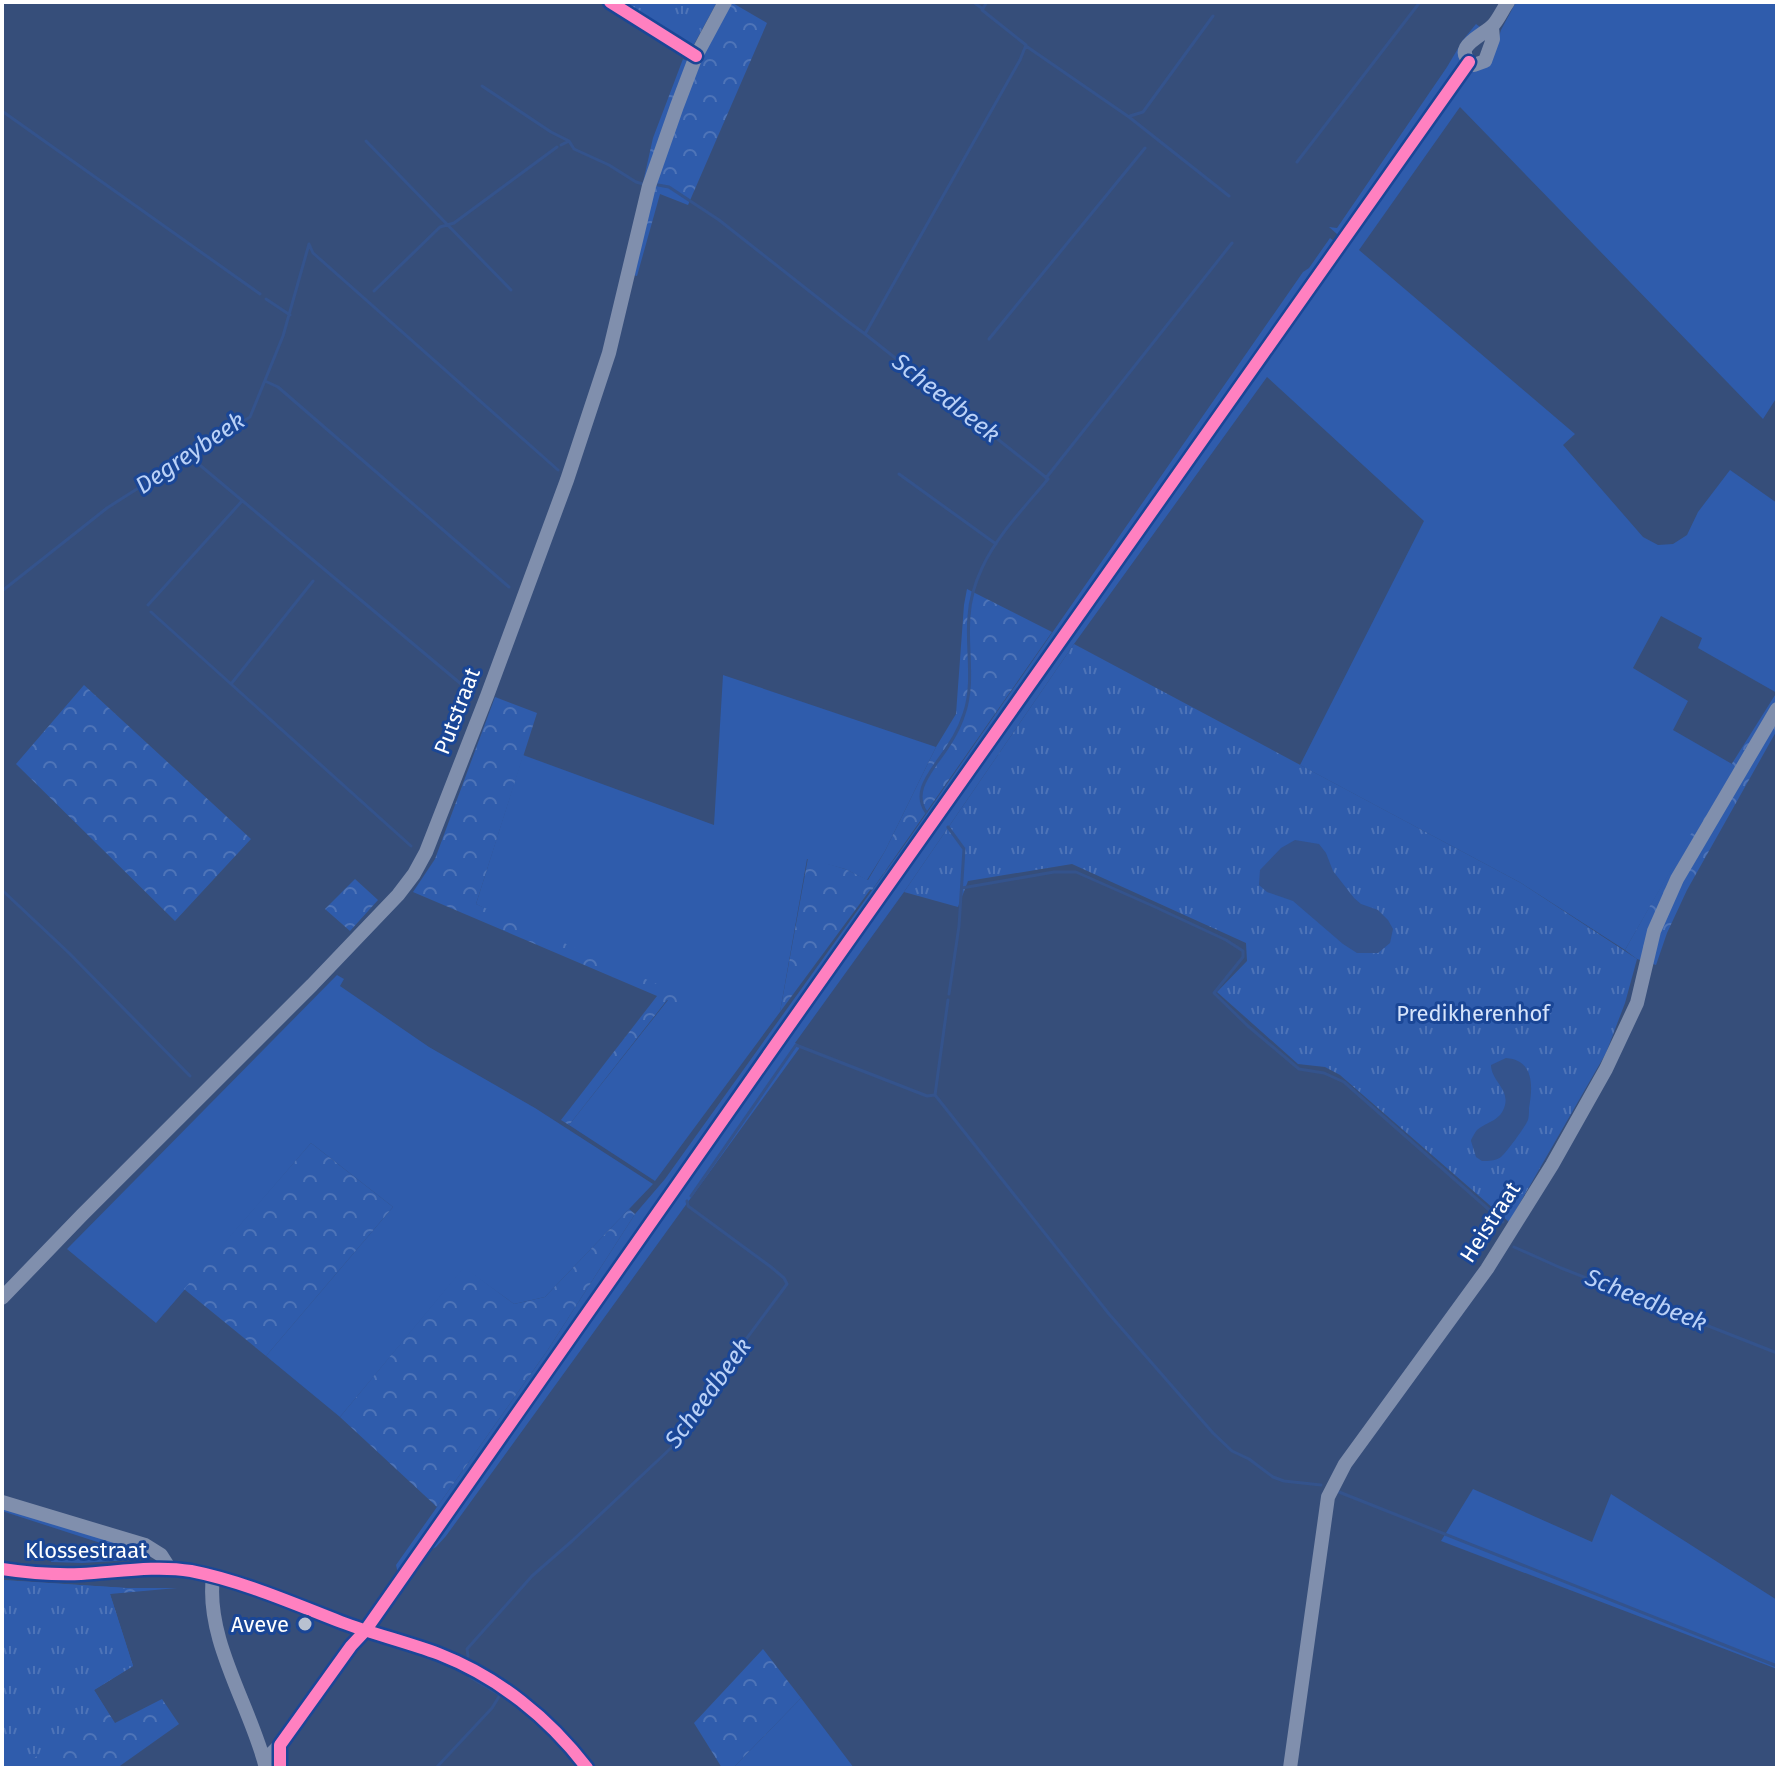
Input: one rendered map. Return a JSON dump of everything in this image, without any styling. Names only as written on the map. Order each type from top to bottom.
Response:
[{"type":"street","name":"Putstraat","points":[[2,1298],[312,985],[398,895],[414,874],[426,852],[487,696],[567,480],[609,353],[649,186],[696,56],[725,2]]},
{"type":"street","points":[[1492,27],[1508,2]]},
{"type":"street","name":"Heistraat","points":[[1290,1768],[1328,1497],[1333,1485],[1345,1464],[1487,1269],[1560,1152],[1606,1069],[1637,1003],[1654,931],[1677,879],[1777,709]]},
{"type":"street","points":[[2,1502],[145,1545],[161,1555],[170,1569]]},
{"type":"street","name":"Klossestraat","points":[[2,1569],[77,1574],[170,1569],[190,1571],[248,1588],[469,1667],[529,1706],[587,1768]]},
{"type":"street","points":[[213,1577],[211,1606],[219,1637],[265,1765]]},
{"type":"street","points":[[265,1765],[365,1631]]},
{"type":"green space","points":[[615,2],[717,2],[692,48]]},
{"type":"green space","points":[[731,2],[767,23],[688,205],[660,194],[637,276],[623,272],[653,138],[683,59],[696,65]]},
{"type":"green space","points":[[1516,2],[1777,2],[1777,397],[1763,419],[1460,107],[1359,250],[1575,434],[1563,445],[1643,537],[1658,545],[1673,544],[1687,535],[1698,512],[1730,470],[1777,503],[1777,693],[1698,648],[1702,638],[1661,616],[1633,668],[1688,701],[1673,730],[1732,764],[1625,950],[1521,883],[1300,765],[1424,521],[1267,377],[1074,644],[904,892],[795,1043],[801,1046],[446,1536],[436,1547],[422,1555],[1468,69],[1495,50],[1501,30]]},
{"type":"green space","points":[[1476,24],[1480,27],[1461,57],[1464,65],[1346,233],[1337,234],[1329,227],[1337,228]]},
{"type":"green space","points":[[1330,238],[1338,244],[375,1610],[398,1574],[396,1565],[547,1351],[635,1214],[665,1179],[908,840],[1303,272]]},
{"type":"green space","points":[[967,589],[1052,632],[872,890],[780,1012],[808,858],[845,869],[868,880],[956,714]]},
{"type":"green space","name":"Predikherenhof","points":[[1074,644],[1521,883],[1637,959],[1606,1053],[1509,1222],[1340,1075],[1325,1067],[1298,1064],[1217,992],[1247,961],[1246,943],[1072,864],[968,881],[958,907],[904,892]]},
{"type":"green space","points":[[723,675],[936,747],[885,851],[867,880],[845,869],[807,859],[780,1012],[655,1181],[569,1125],[668,1000],[476,904],[523,755],[714,825]]},
{"type":"green space","points":[[84,685],[251,839],[175,921],[16,764]]},
{"type":"green space","points":[[1777,692],[1777,730],[1687,890],[1656,965],[1637,959],[1625,950],[1721,781]]},
{"type":"green space","points":[[495,697],[537,713],[476,904],[693,1000],[688,1007],[667,1000],[569,1125],[561,1120],[657,996],[413,892],[435,859]]},
{"type":"green space","points":[[355,879],[378,900],[350,931],[325,909]]},
{"type":"green space","points":[[337,975],[344,979],[340,986],[429,1047],[535,1108],[653,1184],[545,1297],[514,1304],[464,1268],[340,1417],[266,1356],[393,1207],[311,1143],[156,1323],[67,1249]]},
{"type":"green space","points":[[311,1143],[393,1207],[266,1356],[184,1289]]},
{"type":"green space","points":[[629,1209],[635,1214],[547,1351],[437,1507],[340,1417],[464,1267],[514,1304],[545,1297]]},
{"type":"green space","points":[[1473,1489],[1592,1542],[1611,1494],[1777,1600],[1777,1669],[1441,1541]]},
{"type":"green space","points":[[2,1507],[143,1551],[147,1559],[51,1562],[52,1552],[90,1555],[117,1554],[120,1551],[2,1511]]},
{"type":"green space","points":[[2,1580],[177,1588],[110,1594],[133,1666],[94,1690],[115,1723],[162,1699],[179,1724],[117,1768],[2,1768]]},
{"type":"green space","points":[[2,1580],[126,1588],[110,1594],[133,1666],[94,1690],[105,1708],[20,1768],[2,1768]]},
{"type":"green space","points":[[763,1649],[801,1698],[733,1768],[722,1768],[694,1723]]},
{"type":"green space","points":[[801,1698],[854,1768],[733,1768]]},
{"type":"shaded area","points":[[1295,840],[1319,844],[1333,871],[1354,898],[1378,910],[1388,920],[1393,929],[1390,943],[1378,953],[1357,953],[1293,901],[1267,892],[1259,885],[1260,870],[1281,848]]},
{"type":"shaded area","points":[[1506,1058],[1522,1064],[1530,1076],[1528,1120],[1501,1157],[1482,1161],[1476,1157],[1471,1140],[1477,1130],[1497,1118],[1503,1110],[1506,1099],[1491,1065]]},
{"type":"waterway","points":[[973,2],[983,9]]},
{"type":"waterway","name":"Scheedbeek","points":[[926,812],[921,799],[923,786],[956,733],[967,702],[970,678],[968,628],[977,580],[1003,533],[1048,479],[865,334],[1026,45],[982,10],[987,2]]},
{"type":"waterway","points":[[1297,162],[1420,2]]},
{"type":"waterway","points":[[1130,116],[1143,112],[1213,16]]},
{"type":"waterway","points":[[1026,46],[1129,117],[1229,196]]},
{"type":"waterway","points":[[482,86],[569,141]]},
{"type":"waterway","points":[[2,111],[260,294]]},
{"type":"waterway","points":[[366,141],[511,290]]},
{"type":"waterway","name":"Degreybeek","points":[[561,145],[569,141],[574,149],[643,184]]},
{"type":"waterway","name":"Degreybeek","points":[[374,291],[440,227],[454,223],[557,147]]},
{"type":"waterway","points":[[989,339],[1145,148]]},
{"type":"waterway","name":"Degreybeek","points":[[658,185],[669,187],[719,220],[865,334]]},
{"type":"waterway","points":[[1046,478],[1232,243]]},
{"type":"waterway","name":"Degreybeek","points":[[2,591],[107,508],[250,417],[283,336],[309,244],[313,253],[558,470]]},
{"type":"waterway","points":[[266,299],[290,315]]},
{"type":"waterway","points":[[265,381],[278,387],[509,587]]},
{"type":"waterway","points":[[189,456],[473,694]]},
{"type":"waterway","points":[[899,474],[996,544]]},
{"type":"waterway","points":[[148,605],[242,501]]},
{"type":"waterway","points":[[151,612],[231,684],[313,581]]},
{"type":"waterway","points":[[231,684],[411,846]]},
{"type":"waterway","name":"Scheedbeek","points":[[948,827],[964,849],[959,926],[949,994]]},
{"type":"waterway","points":[[962,888],[1054,872],[1076,872],[1226,940],[1243,951],[1243,957],[1214,993],[1299,1069],[1324,1073],[1344,1082],[1503,1222]]},
{"type":"waterway","points":[[2,890],[190,1076]]},
{"type":"waterway","name":"Scheedbeek","points":[[935,1095],[948,1000]]},
{"type":"waterway","name":"Scheedbeek","points":[[691,1196],[796,1045],[927,1096],[935,1095]]},
{"type":"waterway","points":[[935,1095],[1109,1314],[1213,1433],[1232,1451],[1273,1477],[1321,1485]]},
{"type":"waterway","name":"Scheedbeek","points":[[468,1656],[467,1649],[532,1576],[671,1448],[679,1430],[787,1284],[771,1267],[688,1206],[687,1201]]},
{"type":"waterway","name":"Scheedbeek","points":[[1514,1247],[1777,1353]]},
{"type":"waterway","points":[[1339,1492],[1777,1666]]},
{"type":"waterway","name":"Scheedbeek","points":[[436,1768],[492,1708],[500,1695],[470,1677]]},
{"type":"cycle path","points":[[610,2],[696,56]]},
{"type":"cycle path","points":[[280,1768],[280,1745],[365,1631],[1469,62]]},
{"type":"cycle path","points":[[2,1569],[71,1574],[177,1569],[248,1587],[439,1654],[482,1674],[539,1716],[587,1768]]},
{"type":"place","name":"Aveve","points":[[305,1624]]}]
